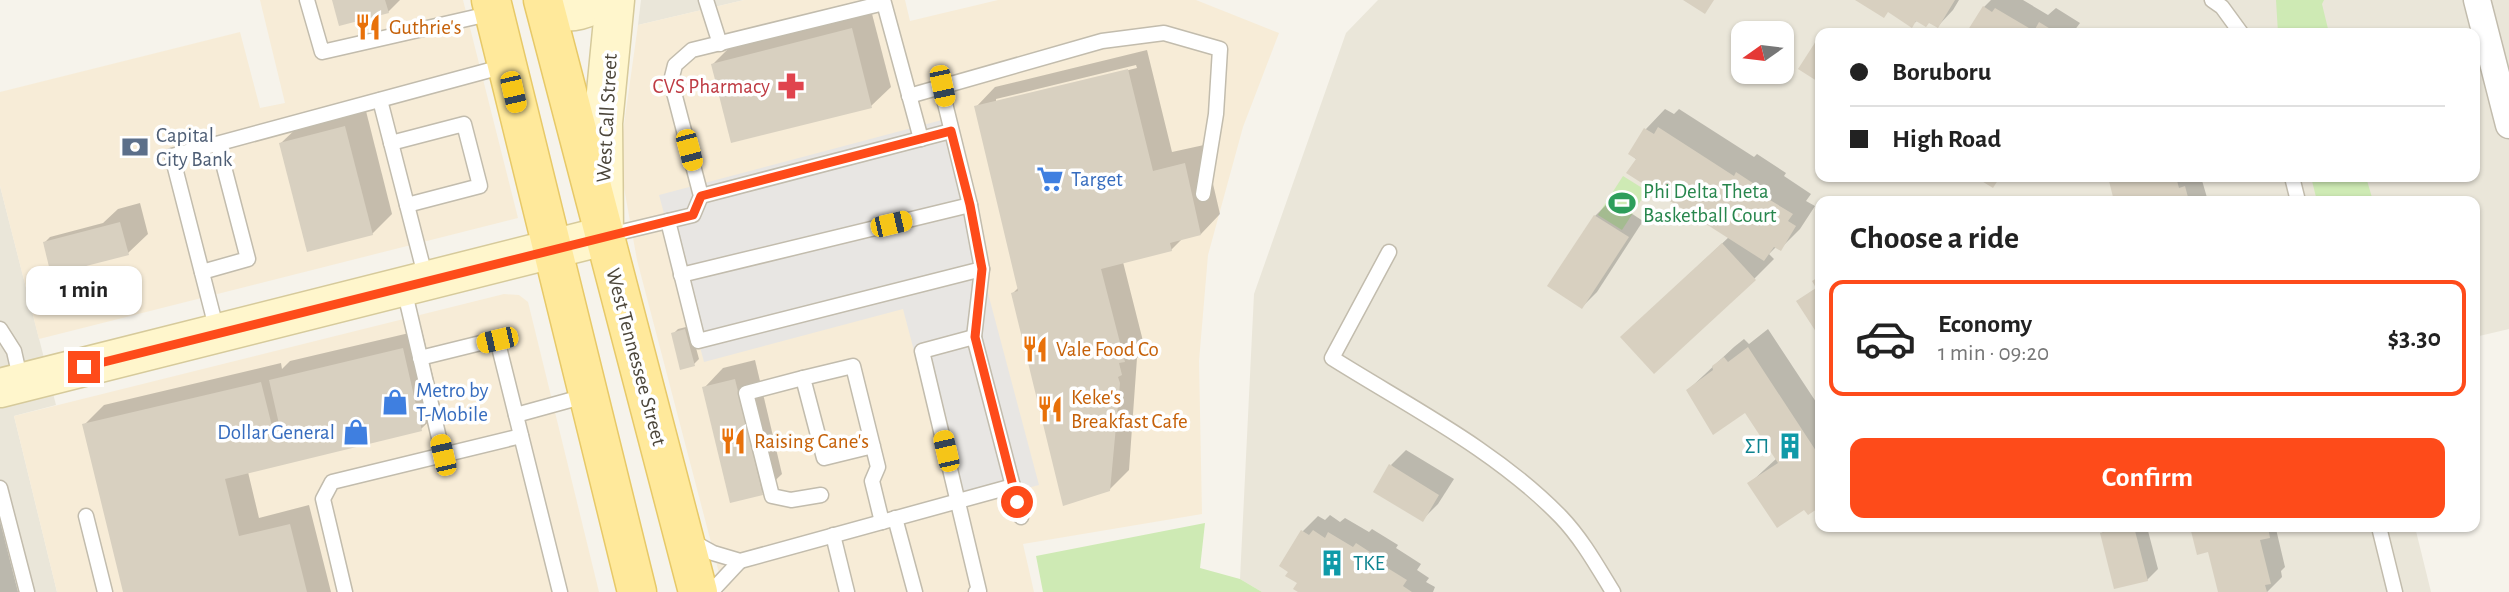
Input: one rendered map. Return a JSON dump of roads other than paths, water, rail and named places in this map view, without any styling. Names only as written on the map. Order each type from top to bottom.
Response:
[{"type":"main road","name":"West Tennessee Street","points":[[546,0],[604,236],[698,592]]},
{"type":"main road","points":[[492,6],[637,592]]},
{"type":"street","points":[[546,0],[557,9],[571,11],[591,8],[598,0]]},
{"type":"street","name":"West Call Street","points":[[604,236],[603,123],[615,0]]},
{"type":"street","points":[[2477,0],[2509,125]]},
{"type":"street","points":[[11,386],[604,236]]},
{"type":"lane","points":[[307,0],[322,52],[492,6]]},
{"type":"lane","points":[[706,0],[720,44]]},
{"type":"lane","points":[[2212,0],[2222,7],[2237,28]]},
{"type":"lane","points":[[604,236],[693,215],[701,196],[671,81],[675,65],[692,50],[884,3],[921,139]]},
{"type":"lane","points":[[909,96],[1102,41],[1164,33],[1220,49],[1216,114],[1203,194]]},
{"type":"lane","points":[[218,333],[172,156],[507,66]]},
{"type":"lane","points":[[942,86],[982,269],[975,337],[1021,517]]},
{"type":"lane","points":[[380,100],[407,205],[420,358],[443,455]]},
{"type":"lane","points":[[391,143],[464,124],[480,186],[407,205]]},
{"type":"lane","points":[[701,196],[951,131]]},
{"type":"lane","points":[[202,272],[248,259],[218,144]]},
{"type":"lane","points":[[681,275],[970,205]]},
{"type":"lane","points":[[668,221],[698,341],[982,269]]},
{"type":"lane","points":[[1389,252],[1332,358],[1501,463],[1563,519],[1591,556],[1613,592]]},
{"type":"lane","points":[[0,328],[14,351],[11,386]]},
{"type":"lane","points":[[975,337],[922,351],[979,591],[976,592]]},
{"type":"lane","points":[[420,358],[497,340],[559,592]]},
{"type":"lane","points":[[821,495],[791,500],[772,496],[746,393],[853,366],[878,467],[869,482],[889,520],[915,592]]},
{"type":"lane","points":[[803,378],[824,458],[873,446]]},
{"type":"lane","points":[[516,415],[587,396]]},
{"type":"lane","points":[[345,592],[323,499],[332,482],[521,436]]},
{"type":"lane","points":[[683,537],[713,553],[740,561],[1013,486]]},
{"type":"lane","points":[[0,488],[27,592]]},
{"type":"lane","points":[[86,516],[105,592]]},
{"type":"lane","points":[[2380,532],[2395,592]]},
{"type":"lane","points":[[833,535],[847,592]]},
{"type":"lane","points":[[712,592],[740,561]]},
{"type":"place","name":"Guthrie's","points":[[368,27]]},
{"type":"place","name":"CVS Pharmacy","points":[[791,86]]},
{"type":"place","name":"Capital City Bank","points":[[135,147]]},
{"type":"place","name":"Target","points":[[1050,179]]},
{"type":"place","name":"Phi Delta Theta Basketball Court","points":[[1622,203]]},
{"type":"place","name":"Vale Food Co","points":[[1035,349]]},
{"type":"place","name":"Metro by T-Mobile","points":[[395,402]]},
{"type":"place","name":"Keke's Breakfast Cafe","points":[[1050,409]]},
{"type":"place","name":"Dollar General","points":[[356,432]]},
{"type":"place","name":"Raising Cane's","points":[[733,441]]},
{"type":"place","name":"ΣΠ","points":[[1790,446]]},
{"type":"place","name":"TKE","points":[[1332,563]]}]
